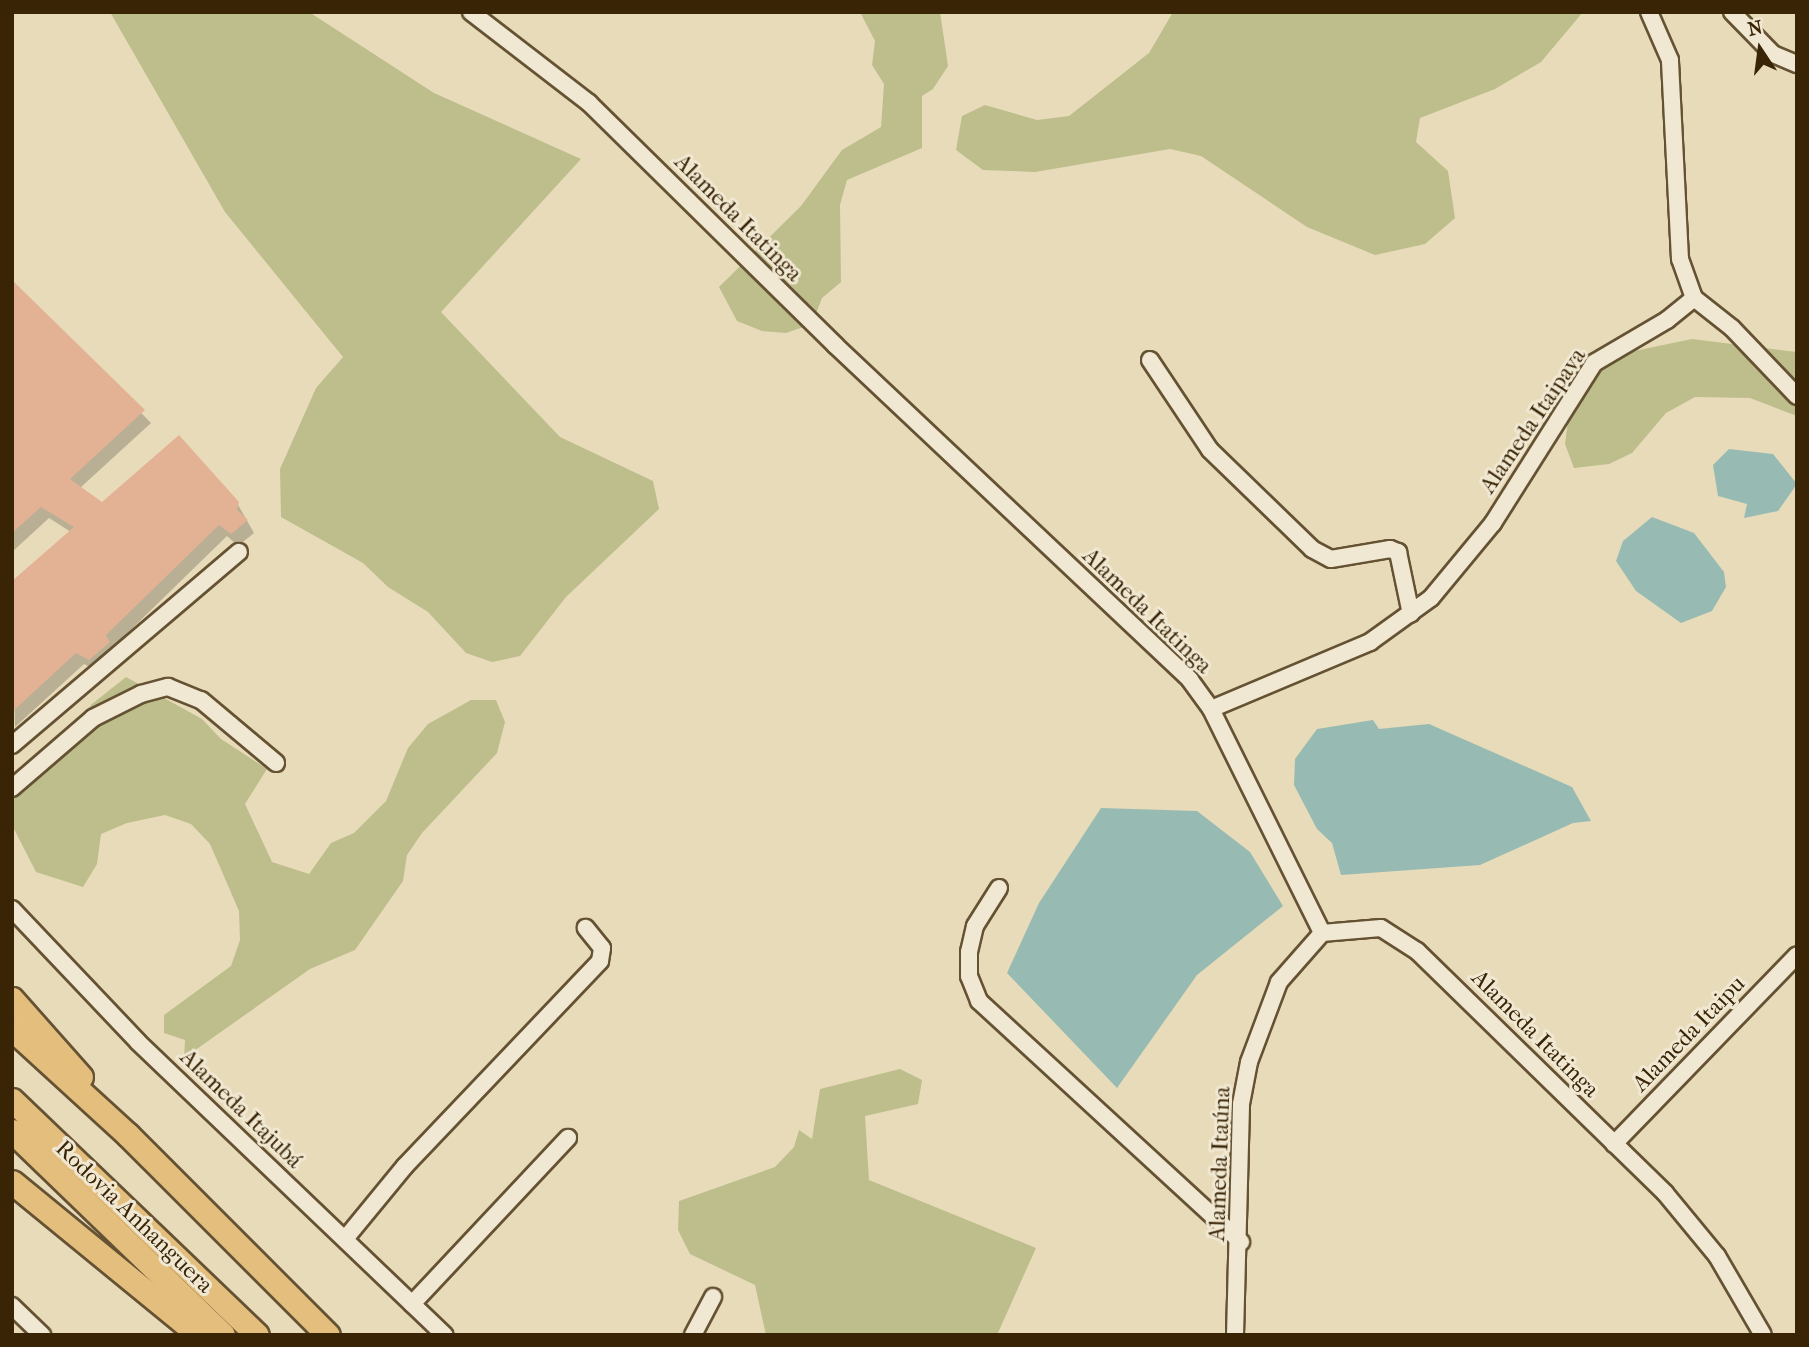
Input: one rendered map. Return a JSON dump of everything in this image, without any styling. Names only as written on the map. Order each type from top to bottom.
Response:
[{"type":"highway","points":[[12,999],[127,1134]]},
{"type":"highway","points":[[12,1029],[127,1134],[328,1335]]},
{"type":"highway","name":"Rodovia Anhanguera","points":[[12,1100],[257,1335]]},
{"type":"highway","name":"Rodovia Anhanguera","points":[[12,1131],[223,1335]]},
{"type":"highway","points":[[12,1182],[199,1335]]},
{"type":"street","name":"Alameda Itatinga","points":[[471,12],[589,103],[835,345],[1190,680],[1211,709],[1322,933],[1357,927],[1381,928],[1397,936],[1479,1009],[1665,1193],[1717,1256],[1763,1335]]},
{"type":"street","points":[[1649,12],[1670,60],[1680,259],[1694,298],[1732,328],[1797,396]]},
{"type":"street","points":[[1732,12],[1741,27],[1773,54],[1797,64]]},
{"type":"street","name":"Alameda Itaipava","points":[[1211,709],[1370,642],[1411,614],[1454,574],[1493,523],[1594,363],[1667,320],[1694,298]]},
{"type":"street","points":[[1150,360],[1210,450],[1312,549],[1331,559],[1390,548],[1398,552],[1411,614]]},
{"type":"street","points":[[12,745],[239,552]]},
{"type":"street","points":[[12,788],[93,719],[141,694],[168,687],[201,700],[276,763]]},
{"type":"street","points":[[999,888],[975,926],[969,952],[969,976],[979,1001],[1241,1242]]},
{"type":"street","name":"Alameda Itajubá","points":[[12,909],[129,1033],[445,1335]]},
{"type":"street","points":[[345,1239],[405,1166],[600,961],[602,948],[586,928]]},
{"type":"street","name":"Alameda Itaúna","points":[[1235,1335],[1241,1242],[1241,1104],[1249,1062],[1279,982],[1322,933]]},
{"type":"street","name":"Alameda Itaipu","points":[[1614,1144],[1797,955]]},
{"type":"street","points":[[412,1304],[568,1138]]},
{"type":"street","points":[[693,1335],[713,1297]]},
{"type":"street","points":[[12,1306],[42,1335]]},
{"type":"green space","points":[[110,12],[309,12],[434,93],[581,159],[441,312],[560,437],[653,481],[659,509],[566,597],[520,656],[492,662],[466,653],[428,612],[388,587],[363,563],[281,517],[280,469],[316,388],[343,357],[225,212]]},
{"type":"green space","points":[[860,12],[940,12],[948,66],[933,89],[922,96],[922,148],[847,180],[840,205],[841,282],[822,298],[812,324],[786,333],[762,331],[737,321],[719,287],[801,206],[842,150],[881,127],[884,84],[872,65],[875,41]]},
{"type":"green space","points":[[1173,12],[1583,12],[1541,62],[1495,89],[1420,118],[1416,142],[1448,171],[1455,218],[1425,244],[1375,255],[1307,227],[1201,156],[1170,149],[1035,172],[983,170],[956,150],[962,116],[985,105],[1037,120],[1069,116],[1149,53]]},
{"type":"green space","points":[[1692,339],[1797,352],[1797,416],[1750,398],[1695,397],[1666,413],[1632,453],[1609,464],[1574,468],[1565,444],[1569,414],[1596,373],[1615,355]]},
{"type":"green space","points":[[126,677],[202,719],[221,739],[267,769],[245,804],[272,862],[309,874],[331,843],[354,833],[386,801],[408,748],[428,724],[471,700],[496,700],[505,722],[497,753],[422,833],[407,855],[403,881],[355,950],[310,969],[184,1058],[185,1040],[164,1033],[164,1015],[231,966],[240,940],[239,911],[210,844],[191,824],[165,815],[127,823],[101,834],[97,864],[83,887],[36,872],[12,825],[12,793],[92,704]]},
{"type":"green space","points":[[900,1069],[922,1080],[918,1104],[865,1116],[869,1180],[1036,1248],[997,1335],[766,1335],[755,1285],[690,1254],[678,1230],[679,1201],[775,1167],[794,1147],[799,1130],[812,1139],[820,1089]]},
{"type":"water","points":[[1729,449],[1773,454],[1797,484],[1778,511],[1744,518],[1747,504],[1718,496],[1713,465]]},
{"type":"water","points":[[1652,517],[1694,533],[1724,572],[1726,587],[1712,611],[1681,623],[1636,591],[1616,561],[1623,541]]},
{"type":"water","points":[[1373,720],[1379,729],[1429,724],[1572,787],[1591,821],[1573,823],[1480,865],[1341,875],[1332,843],[1317,829],[1294,785],[1295,759],[1317,729]]},
{"type":"water","points":[[1101,808],[1197,811],[1250,852],[1283,906],[1197,975],[1117,1088],[1007,973],[1039,903]]},
{"type":"building","points":[[12,280],[145,410],[70,479],[102,502],[179,435],[239,502],[237,510],[248,520],[231,534],[219,525],[106,635],[110,642],[89,660],[76,653],[12,712],[12,581],[74,527],[41,507],[12,533]]}]
